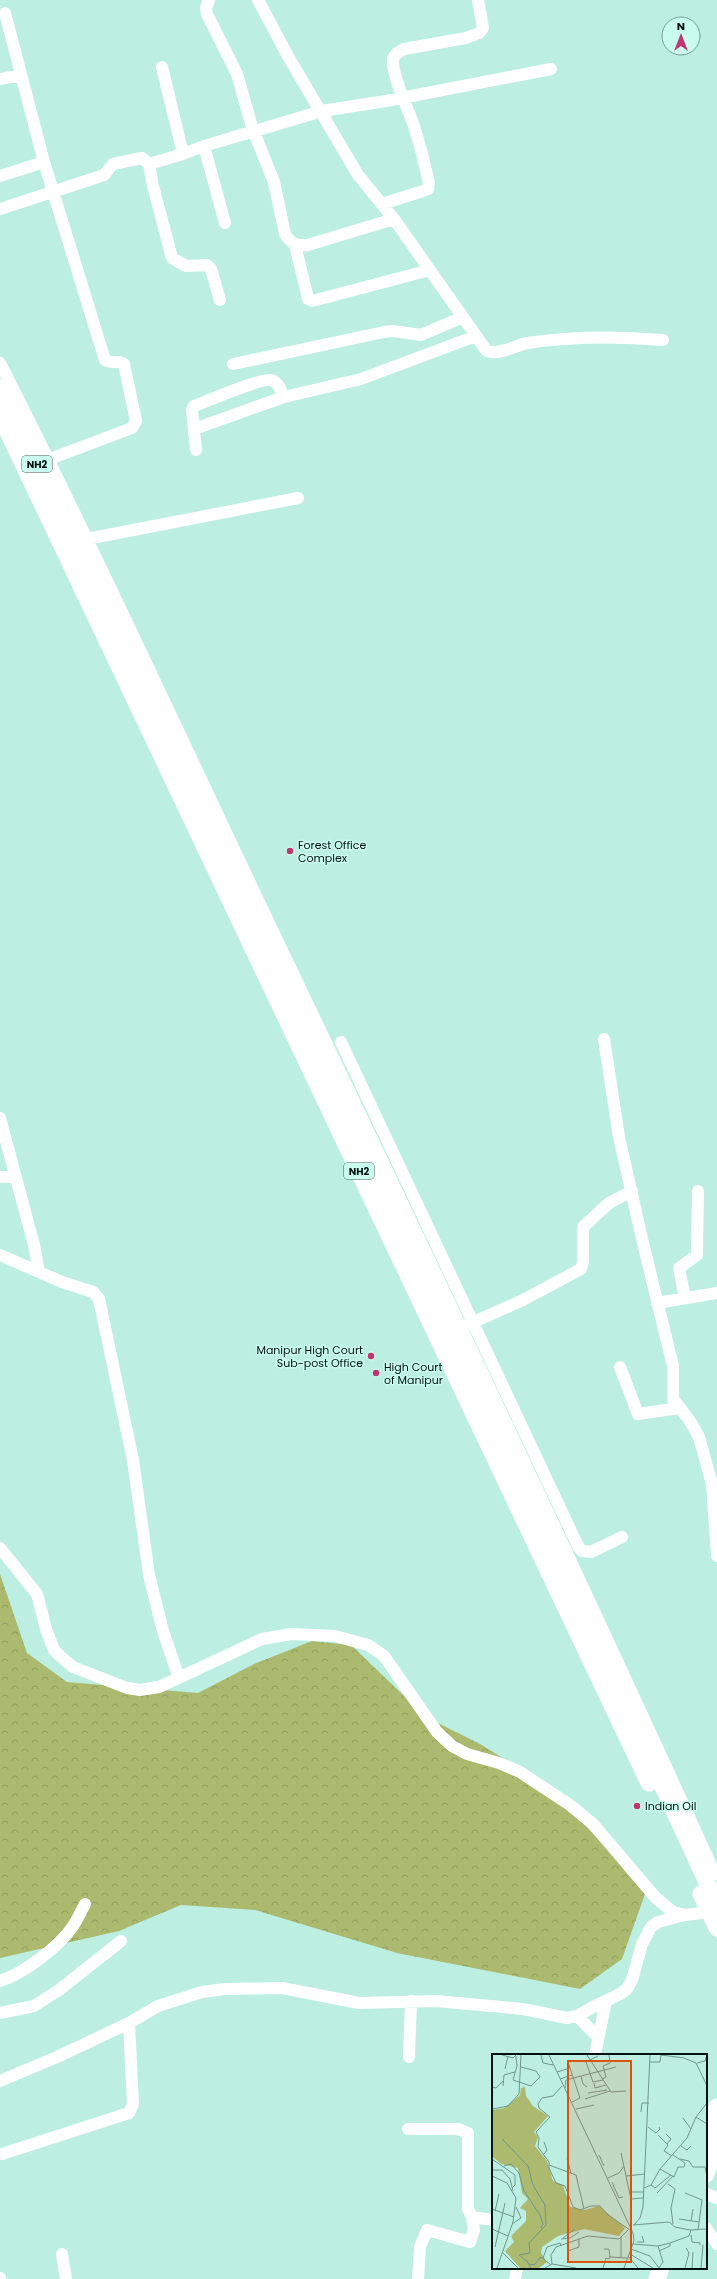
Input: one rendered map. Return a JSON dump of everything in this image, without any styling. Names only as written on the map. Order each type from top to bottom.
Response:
[{"type":"highway","name":"NH2","points":[[0,387],[376,1175],[708,1877],[717,1928]]},
{"type":"highway","name":"NH2","points":[[0,415],[708,1877]]},
{"type":"highway","points":[[707,2168],[717,2107]]},
{"type":"highway","points":[[657,2279],[661,2269]]},
{"type":"highway","points":[[669,2279],[673,2269]]},
{"type":"street","points":[[258,0],[289,58],[322,111],[358,175],[394,219],[486,350],[495,353],[525,343],[586,337],[617,336],[663,340]]},
{"type":"street","points":[[382,204],[428,189],[429,182],[421,149],[403,98],[394,66],[394,58],[396,53],[404,49],[466,38],[479,33],[483,28],[478,0]]},
{"type":"street","points":[[205,3],[207,14],[237,74],[254,132],[274,182],[285,234],[295,244],[308,299],[312,301],[430,270]]},
{"type":"street","points":[[5,13],[44,162],[105,360],[108,362],[121,362],[124,364],[136,420],[132,428],[47,460]]},
{"type":"street","points":[[162,67],[183,154]]},
{"type":"street","points":[[149,164],[322,111],[403,98],[551,69]]},
{"type":"street","points":[[0,79],[21,75]]},
{"type":"street","points":[[204,146],[224,223]]},
{"type":"street","points":[[0,209],[104,175],[113,164],[142,158],[149,164],[153,186],[172,258],[186,266],[207,265],[211,269],[220,300]]},
{"type":"street","points":[[0,176],[44,162]]},
{"type":"street","points":[[295,244],[318,242],[394,219]]},
{"type":"street","points":[[234,364],[384,332],[393,331],[421,335],[463,317]]},
{"type":"street","points":[[194,429],[284,397],[361,379],[476,336]]},
{"type":"street","points":[[0,363],[87,539],[555,1527],[708,1877]]},
{"type":"street","points":[[196,450],[192,410],[194,406],[258,382],[270,380],[274,381],[284,397]]},
{"type":"street","points":[[87,539],[298,498]]},
{"type":"street","points":[[604,1039],[619,1136],[673,1366],[674,1400],[699,1437],[714,1484],[717,1556]]},
{"type":"street","points":[[341,1042],[578,1546],[582,1551],[591,1552],[622,1537]]},
{"type":"street","points":[[0,1118],[34,1245],[39,1272]]},
{"type":"street","points":[[0,1177],[16,1177]]},
{"type":"street","points":[[460,1327],[523,1300],[581,1269],[584,1262],[583,1227],[609,1203],[632,1191]]},
{"type":"street","points":[[685,1298],[679,1268],[697,1255],[698,1191]]},
{"type":"street","points":[[0,1255],[39,1272],[93,1292],[101,1303],[133,1460],[149,1575],[163,1631],[179,1678]]},
{"type":"street","points":[[657,1303],[717,1293]]},
{"type":"street","points":[[620,1367],[638,1414],[680,1408]]},
{"type":"street","points":[[0,1548],[37,1594],[46,1630],[54,1650],[73,1667],[113,1683],[140,1690],[159,1687],[262,1639],[291,1634],[335,1636],[368,1645],[384,1656],[437,1732],[452,1746],[467,1754],[520,1772],[551,1791],[593,1824],[666,1908],[685,1915]]},
{"type":"street","points":[[0,1981],[22,1971],[61,1940],[73,1927],[85,1904]]},
{"type":"street","points":[[0,2081],[57,2057],[129,2023],[144,2012],[163,2004],[202,1992],[225,1989],[282,1988],[359,2003],[411,2001],[523,2009],[567,2018],[577,2016],[620,1994],[626,1989],[632,1980],[642,1944],[651,1927],[658,1922],[713,1908]]},
{"type":"street","points":[[0,2013],[34,2006],[59,1990],[121,1941]]},
{"type":"street","points":[[409,2057],[411,2001]]},
{"type":"street","points":[[595,2054],[597,2036],[606,2001]]},
{"type":"street","points":[[577,2016],[597,2036]]},
{"type":"street","points":[[2,2154],[129,2114],[133,2104],[129,2023]]},
{"type":"street","points":[[408,2129],[458,2129],[468,2133],[468,2209],[472,2217],[474,2230],[470,2242],[427,2230],[420,2247],[418,2279]]},
{"type":"street","points":[[707,2194],[717,2198]]},
{"type":"street","points":[[472,2217],[492,2220]]},
{"type":"street","points":[[707,2229],[717,2244]]},
{"type":"street","points":[[62,2254],[66,2279]]},
{"type":"street","points":[[515,2279],[517,2269]]},
{"type":"green space","points":[[0,1574],[27,1653],[67,1682],[198,1693],[254,1664],[312,1641],[351,1645],[426,1717],[480,1744],[551,1788],[622,1865],[645,1894],[622,1959],[580,1989],[397,1953],[255,1910],[181,1905],[119,1931],[0,1958]]},
{"type":"place","name":"Forest Office Complex","points":[[290,851]]},
{"type":"place","name":"Manipur High Court Sub-post Office","points":[[371,1356]]},
{"type":"place","name":"High Court of Manipur","points":[[376,1373]]},
{"type":"place","name":"Indian Oil","points":[[637,1806]]}]
